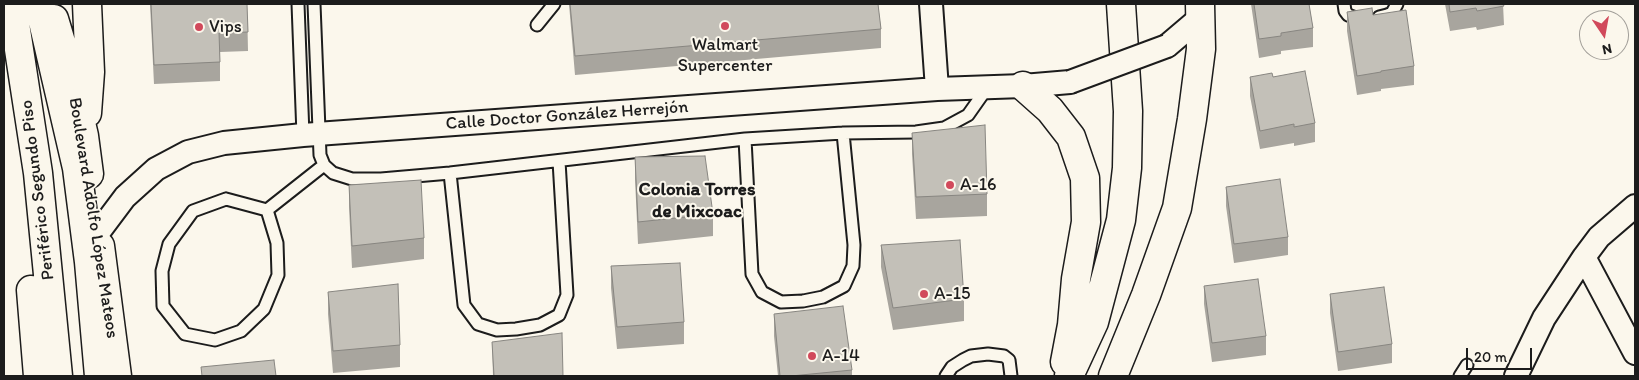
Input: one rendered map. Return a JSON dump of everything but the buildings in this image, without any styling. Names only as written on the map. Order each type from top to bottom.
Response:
[{"type":"main road","name":"Periférico Segundo Piso","points":[[12,4],[38,173],[58,376]]},
{"type":"main road","points":[[39,4],[77,168],[89,262],[100,376]]},
{"type":"main road","name":"Boulevard Adolfo López Mateos","points":[[48,4],[67,62],[84,136],[117,376]]},
{"type":"main road","points":[[84,136],[90,97],[87,4]]},
{"type":"main road","points":[[1069,376],[1094,322],[1121,220],[1127,168],[1128,111],[1121,4]]},
{"type":"main road","points":[[1113,376],[1146,295],[1178,208],[1201,49],[1200,11]]},
{"type":"main road","points":[[4,47],[23,175],[38,376]]},
{"type":"main road","points":[[1023,86],[1050,110],[1070,137],[1084,178],[1086,222],[1063,376]]},
{"type":"street","points":[[931,4],[936,89]]},
{"type":"street","name":"Calle Doctor González Herrejón","points":[[98,233],[125,197],[156,169],[188,152],[224,143],[311,134],[936,89],[987,88],[1070,82],[1167,46],[1200,11]]},
{"type":"street","points":[[1516,376],[1544,318],[1584,257],[1599,237],[1635,206]]},
{"type":"street","points":[[1584,257],[1635,353]]},
{"type":"lane","points":[[298,4],[311,134],[324,165],[333,173],[352,178],[381,179],[450,173],[745,139],[843,133],[916,132],[944,128],[968,115],[987,88]]},
{"type":"lane","points":[[311,134],[314,4]]},
{"type":"lane","points":[[537,25],[554,4]]},
{"type":"lane","points":[[1344,4],[1348,15],[1364,20],[1388,15],[1397,4]]},
{"type":"lane","points":[[745,139],[752,274],[762,292],[774,299],[781,302],[803,301],[823,297],[844,286],[853,266],[854,245],[843,133]]},
{"type":"lane","points":[[450,173],[464,305],[478,324],[497,330],[516,329],[540,325],[559,315],[567,295],[559,161]]},
{"type":"lane","points":[[267,210],[324,165]]},
{"type":"lane","points":[[226,199],[267,210],[277,243],[278,275],[264,309],[240,332],[214,340],[185,334],[163,306],[162,271],[169,244],[193,211],[226,199]]},
{"type":"lane","points":[[946,376],[952,367],[963,360],[971,356],[988,354],[1004,356],[1008,360],[1011,376]]},
{"type":"lane","points":[[1460,376],[1467,365]]},
{"type":"place","name":"Walmart Supercenter","points":[[725,26]]},
{"type":"place","name":"Vips","points":[[199,27]]},
{"type":"place","name":"A-16","points":[[950,185]]},
{"type":"place","name":"A-15","points":[[924,294]]},
{"type":"place","name":"A-14","points":[[812,356]]},
{"type":"district","name":"Colonia Torres de Mixcoac","points":[[697,201]]}]
